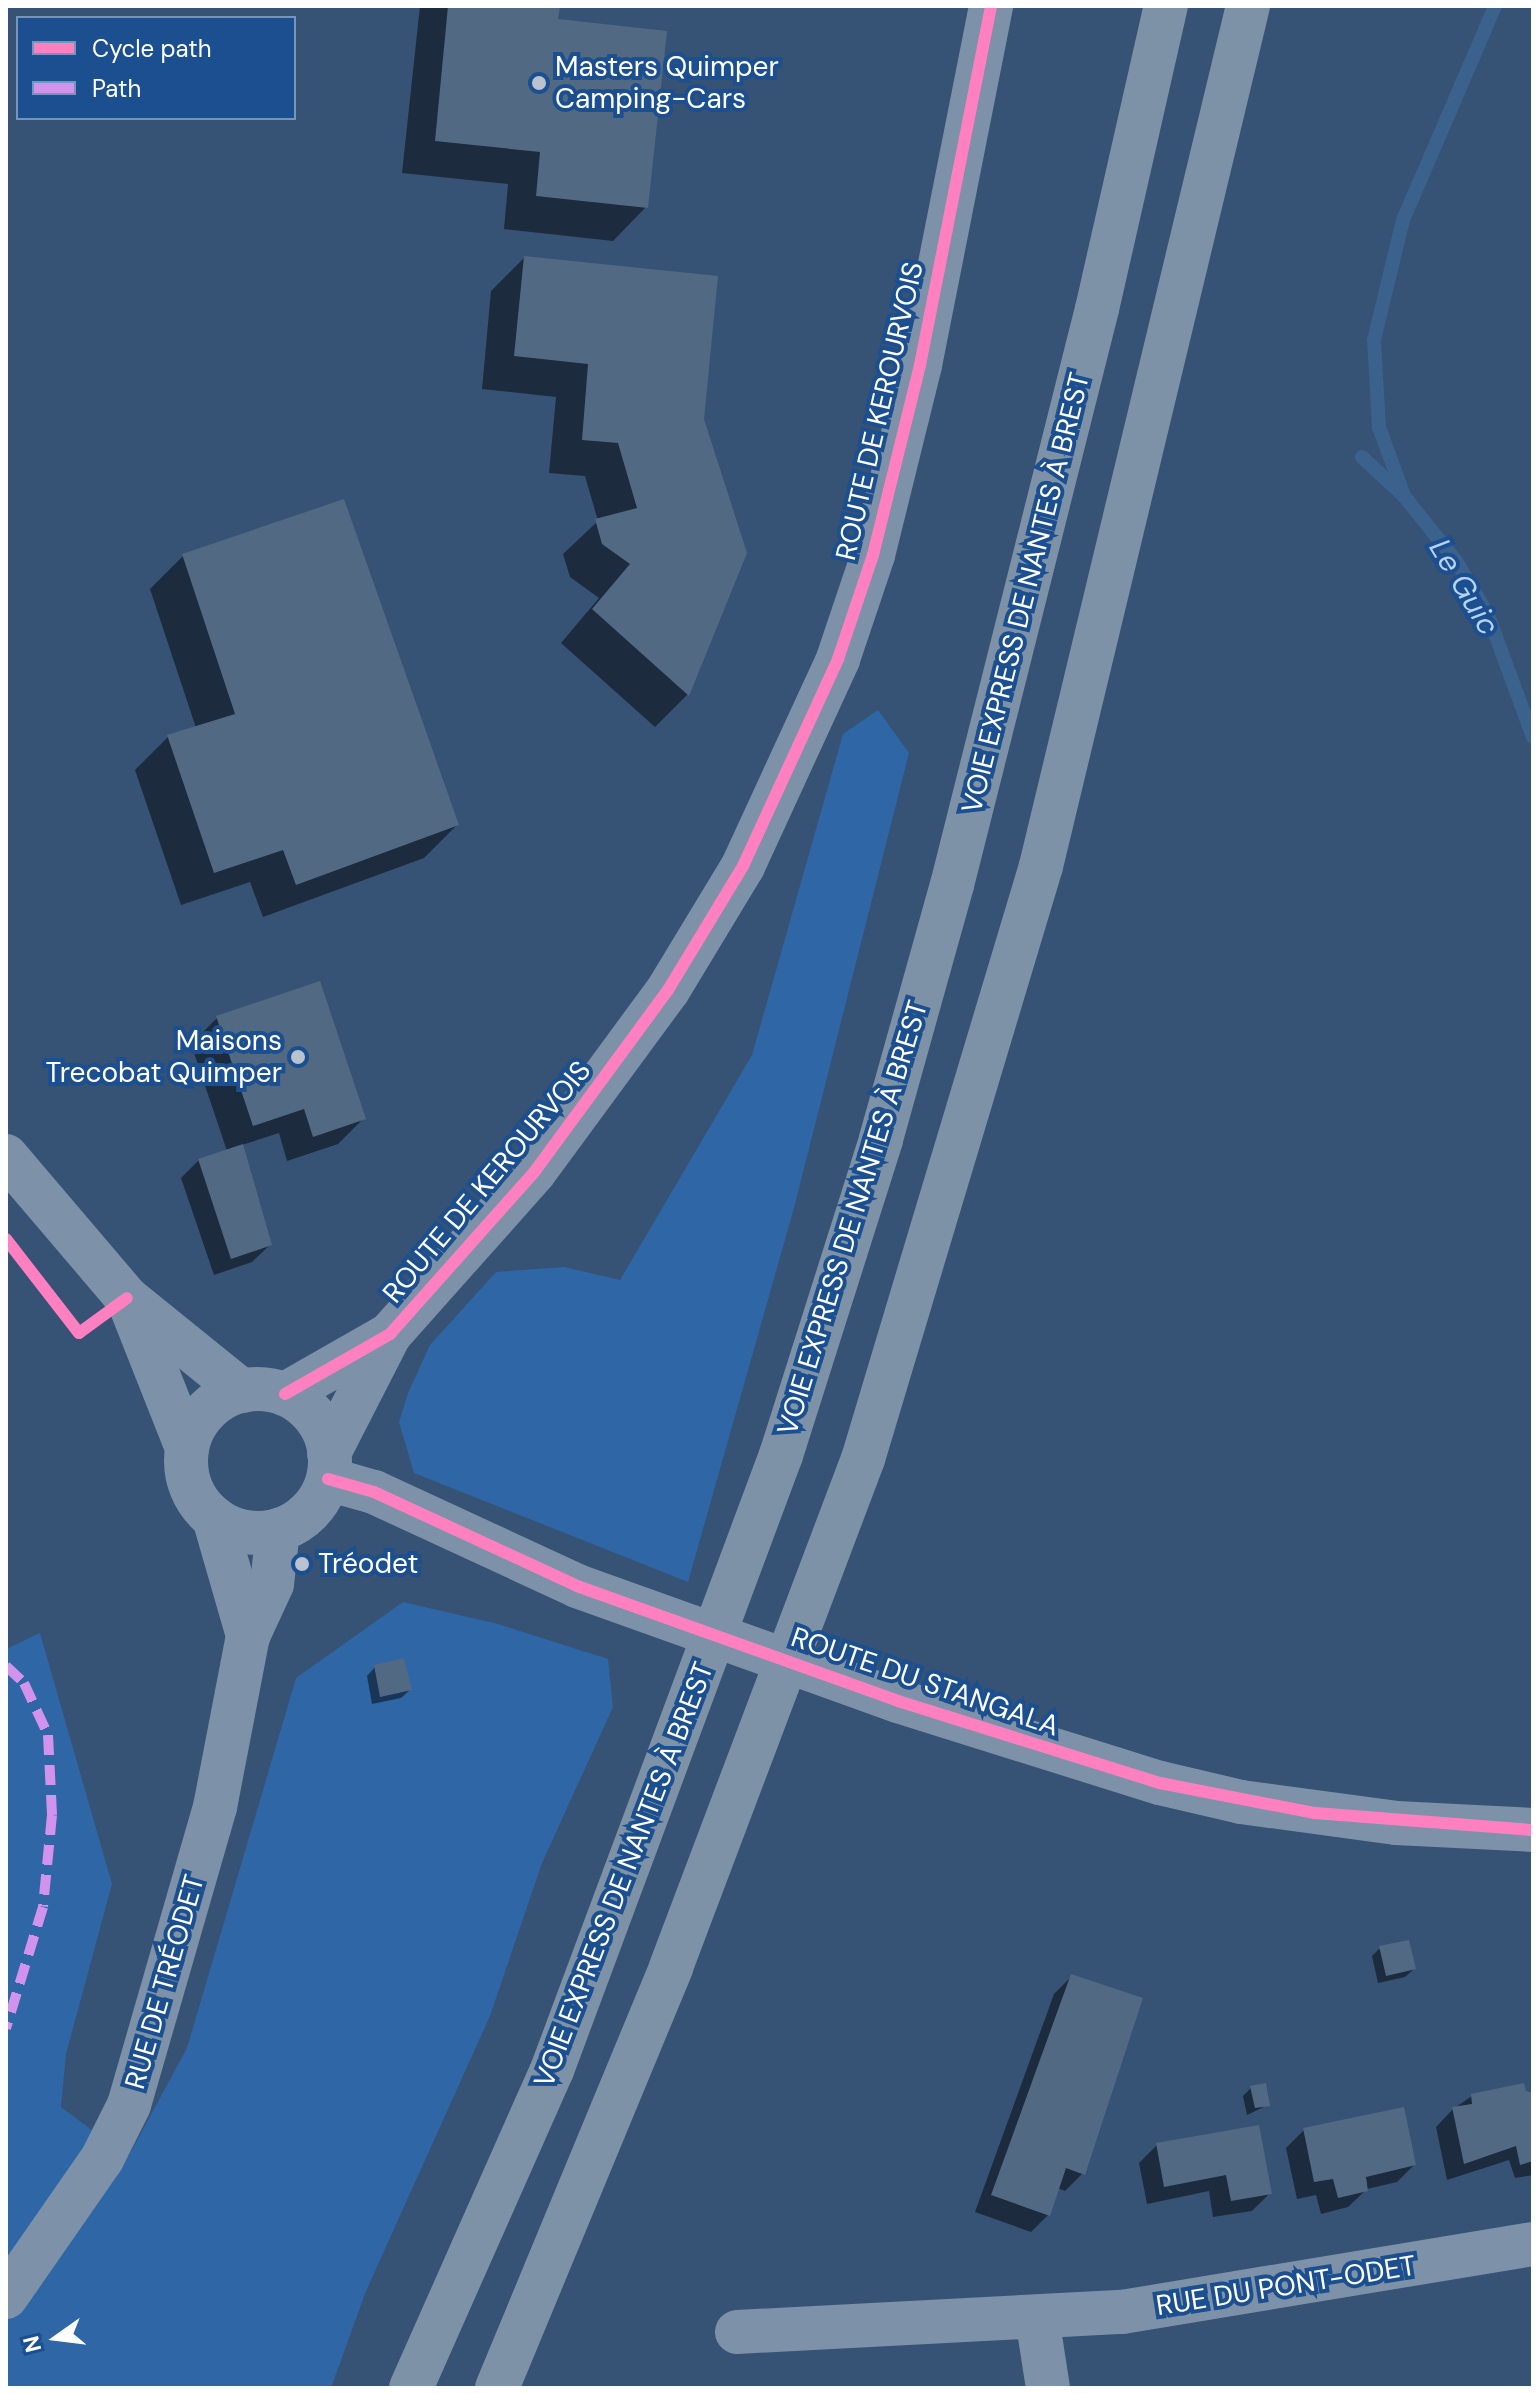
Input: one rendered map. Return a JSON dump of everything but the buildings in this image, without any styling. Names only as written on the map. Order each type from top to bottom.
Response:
[{"type":"highway","name":"VOIE EXPRESS DE NANTES À BREST","points":[[411,2388],[557,2055],[781,1455],[881,1139],[956,870],[1097,309],[1166,6]]},
{"type":"highway","points":[[497,2388],[671,1967],[863,1459],[1041,866],[1248,6]]},
{"type":"street","name":"ROUTE DE KEROURVOIS","points":[[328,1466],[390,1334],[535,1171],[608,1077],[743,866],[794,759],[838,659],[895,477],[991,6]]},
{"type":"street","points":[[6,1156],[127,1298],[263,1393],[315,1418],[328,1466],[304,1516],[278,1530],[234,1529],[214,1518],[190,1487],[187,1448],[127,1298]]},
{"type":"street","name":"ROUTE DE KEROURVOIS","points":[[263,1393],[390,1334]]},
{"type":"street","points":[[187,1448],[206,1411],[263,1393]]},
{"type":"street","name":"ROUTE DU STANGALA","points":[[328,1466],[374,1492],[577,1586],[898,1701],[1119,1771],[1241,1802],[1396,1823],[1533,1830]]},
{"type":"street","name":"RUE DE TRÉODET","points":[[214,1518],[248,1636]]},
{"type":"street","name":"RUE DE TRÉODET","points":[[6,2297],[102,2159],[129,2105],[215,1807],[248,1636],[272,1584],[278,1530]]},
{"type":"street","name":"RUE DU PONT-ODET","points":[[737,2332],[1122,2312],[1280,2290],[1533,2244]]},
{"type":"street","points":[[1037,2317],[1048,2388]]},
{"type":"shaded area","points":[[878,710],[909,753],[794,1208],[688,1582],[414,1473],[399,1422],[408,1393],[430,1345],[496,1272],[564,1267],[620,1280],[752,1055],[843,734]]},
{"type":"shaded area","points":[[403,1602],[498,1624],[608,1659],[613,1707],[542,1863],[490,2016],[366,2291],[331,2388],[6,2388],[6,1649],[40,1633],[112,1884],[66,2054],[61,2107],[128,2157],[187,2048],[296,1678]]},
{"type":"waterway","points":[[1404,496],[1379,427],[1374,340],[1403,220],[1495,6]]},
{"type":"waterway","name":"Le Guic","points":[[1362,457],[1404,496],[1456,561],[1488,615],[1533,737]]},
{"type":"marked path","points":[[6,1666],[24,1683],[48,1735],[52,1815],[43,1907],[6,2028]]},
{"type":"cycle path","points":[[285,1394],[390,1334],[535,1171],[668,990],[743,866],[838,659],[873,555],[920,365],[991,6]]},
{"type":"cycle path","points":[[6,1239],[79,1333],[127,1298]]},
{"type":"cycle path","points":[[328,1479],[374,1492],[577,1586],[898,1701],[1160,1783],[1315,1813],[1533,1830]]},
{"type":"place","name":"Masters Quimper Camping-Cars","points":[[539,83]]},
{"type":"place","name":"Maisons Trecobat Quimper","points":[[298,1057]]},
{"type":"place","name":"Tréodet","points":[[302,1564]]}]
